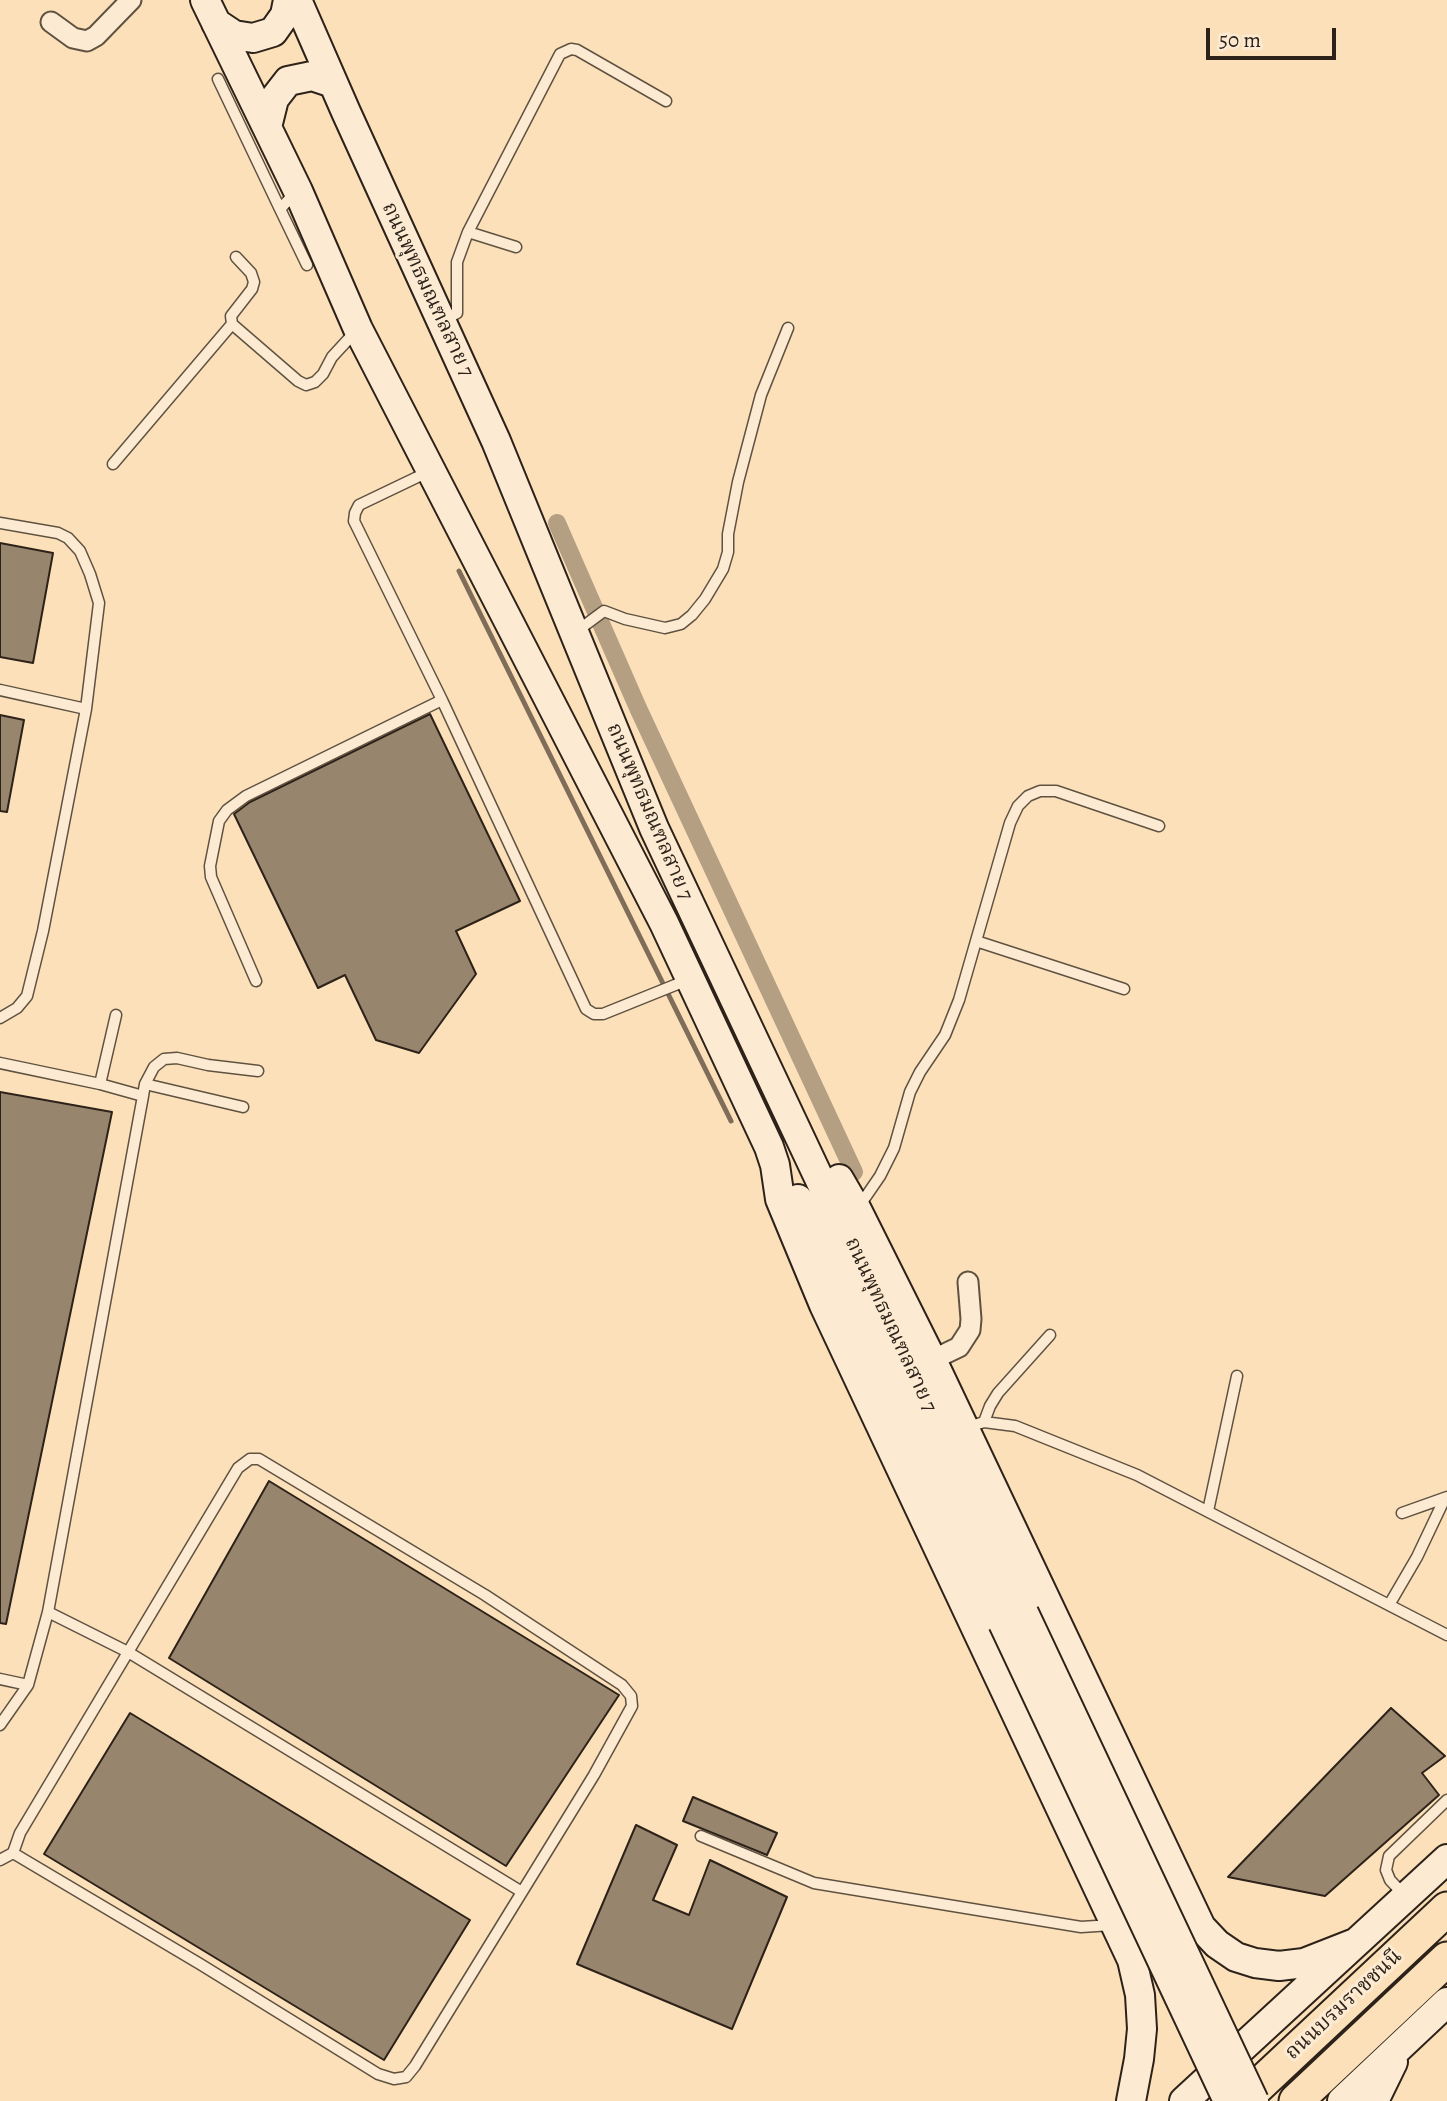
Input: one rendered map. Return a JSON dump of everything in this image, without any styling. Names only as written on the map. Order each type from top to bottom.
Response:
[{"type":"highway","name":"ถนนบรมราชชนนี","points":[[1242,2101],[1447,1909]]},
{"type":"highway","name":"ถนนบรมราชชนนี","points":[[1296,2101],[1447,1959]]},
{"type":"main road","points":[[211,11],[234,35],[253,38],[273,32],[285,15],[288,0]]},
{"type":"main road","name":"ถนนพุทธมณฑลสาย 7","points":[[298,0],[496,441],[654,828],[805,1145],[1014,1618]]},
{"type":"main road","name":"ถนนพุทธมณฑลสาย 7","points":[[211,11],[267,127],[289,200],[664,923],[775,1165]]},
{"type":"main road","points":[[267,127],[274,99],[288,81],[312,76],[333,83]]},
{"type":"main road","points":[[805,1145],[832,1168],[857,1210],[932,1360],[974,1425],[1201,1927],[1217,1944],[1237,1957],[1279,1966],[1304,1963],[1355,1943]]},
{"type":"main road","points":[[775,1165],[794,1191],[1014,1618],[1254,2101]]},
{"type":"main road","points":[[775,1165],[780,1199],[824,1305],[1132,1960],[1140,1994],[1142,2029],[1131,2101]]},
{"type":"main road","points":[[1014,1618],[1228,2101]]},
{"type":"main road","points":[[1184,2101],[1447,1858]]},
{"type":"main road","points":[[1342,2101],[1447,2001]]},
{"type":"main road","points":[[1374,2101],[1400,2046]]},
{"type":"street","points":[[51,22],[73,38],[88,41],[131,0]]},
{"type":"street","points":[[932,1360],[959,1347],[970,1330],[968,1282]]},
{"type":"lane","points":[[441,322],[457,313],[457,262],[468,232],[554,62],[565,50],[577,50],[666,101]]},
{"type":"lane","points":[[218,79],[289,200],[307,265]]},
{"type":"lane","points":[[468,232],[516,247]]},
{"type":"lane","points":[[236,257],[251,274],[254,282],[253,289],[231,316],[232,324],[298,382],[306,385],[315,382],[323,374],[332,357],[358,329]]},
{"type":"lane","points":[[113,464],[232,324]]},
{"type":"lane","points":[[574,633],[604,611],[665,628],[681,624],[705,599],[723,569],[738,482],[761,395],[788,328]]},
{"type":"lane","points":[[431,471],[359,505],[354,520],[442,700],[586,1009],[594,1014],[603,1014],[690,979]]},
{"type":"lane","points":[[0,523],[58,533],[68,538],[80,551],[99,603],[86,709],[43,931],[27,996],[17,1008],[0,1018]]},
{"type":"lane","points":[[0,690],[86,709]]},
{"type":"lane","points":[[256,981],[211,877],[210,866],[219,821],[227,810],[246,796],[442,700]]},
{"type":"lane","points":[[857,1210],[880,1176],[894,1148],[910,1092],[944,1035],[959,1000],[1010,823],[1018,806],[1028,796],[1040,791],[1056,791],[1159,826]]},
{"type":"lane","points":[[976,941],[1124,989]]},
{"type":"lane","points":[[100,1084],[116,1015]]},
{"type":"lane","points":[[0,1725],[28,1685],[48,1612],[145,1084],[154,1067],[164,1059],[177,1058],[208,1065],[258,1070]]},
{"type":"lane","points":[[0,1063],[144,1096]]},
{"type":"lane","points":[[145,1084],[243,1107]]},
{"type":"lane","points":[[974,1425],[1049,1335]]},
{"type":"lane","points":[[1208,1511],[1237,1376]]},
{"type":"lane","points":[[974,1425],[1015,1426],[1137,1475],[1447,1635]]},
{"type":"lane","points":[[0,1860],[13,1853],[20,1833],[237,1468],[250,1459],[259,1459],[485,1595],[622,1685],[631,1696],[632,1706],[600,1764],[406,2077],[394,2079],[378,2074],[13,1853]]},
{"type":"lane","points":[[1389,1605],[1417,1557],[1446,1497]]},
{"type":"lane","points":[[1402,1513],[1446,1497]]},
{"type":"lane","points":[[48,1612],[128,1652],[522,1892]]},
{"type":"lane","points":[[0,1679],[28,1685]]},
{"type":"lane","points":[[1406,1897],[1390,1881],[1387,1870],[1389,1856],[1447,1800]]},
{"type":"lane","points":[[701,1836],[814,1883],[1081,1927],[1116,1925]]},
{"type":"building","points":[[0,543],[53,553],[33,663],[0,657]]},
{"type":"building","points":[[430,714],[520,901],[456,931],[476,974],[419,1053],[376,1040],[345,975],[318,988],[234,814],[250,802]]},
{"type":"building","points":[[0,715],[24,720],[7,812],[0,811]]},
{"type":"building","points":[[0,1092],[112,1112],[6,1624],[0,1623]]},
{"type":"building","points":[[269,1481],[619,1695],[506,1866],[169,1658]]},
{"type":"building","points":[[1391,1708],[1445,1756],[1422,1773],[1439,1795],[1325,1896],[1228,1877]]},
{"type":"building","points":[[130,1713],[470,1920],[384,2060],[44,1854]]},
{"type":"building","points":[[693,1797],[777,1833],[767,1855],[683,1821]]},
{"type":"building","points":[[636,1825],[677,1845],[653,1900],[689,1915],[710,1860],[787,1897],[732,2029],[577,1964]]},
{"type":"waterway","points":[[557,523],[638,708],[854,1172]]},
{"type":"waterway","points":[[459,571],[731,1121]]}]
